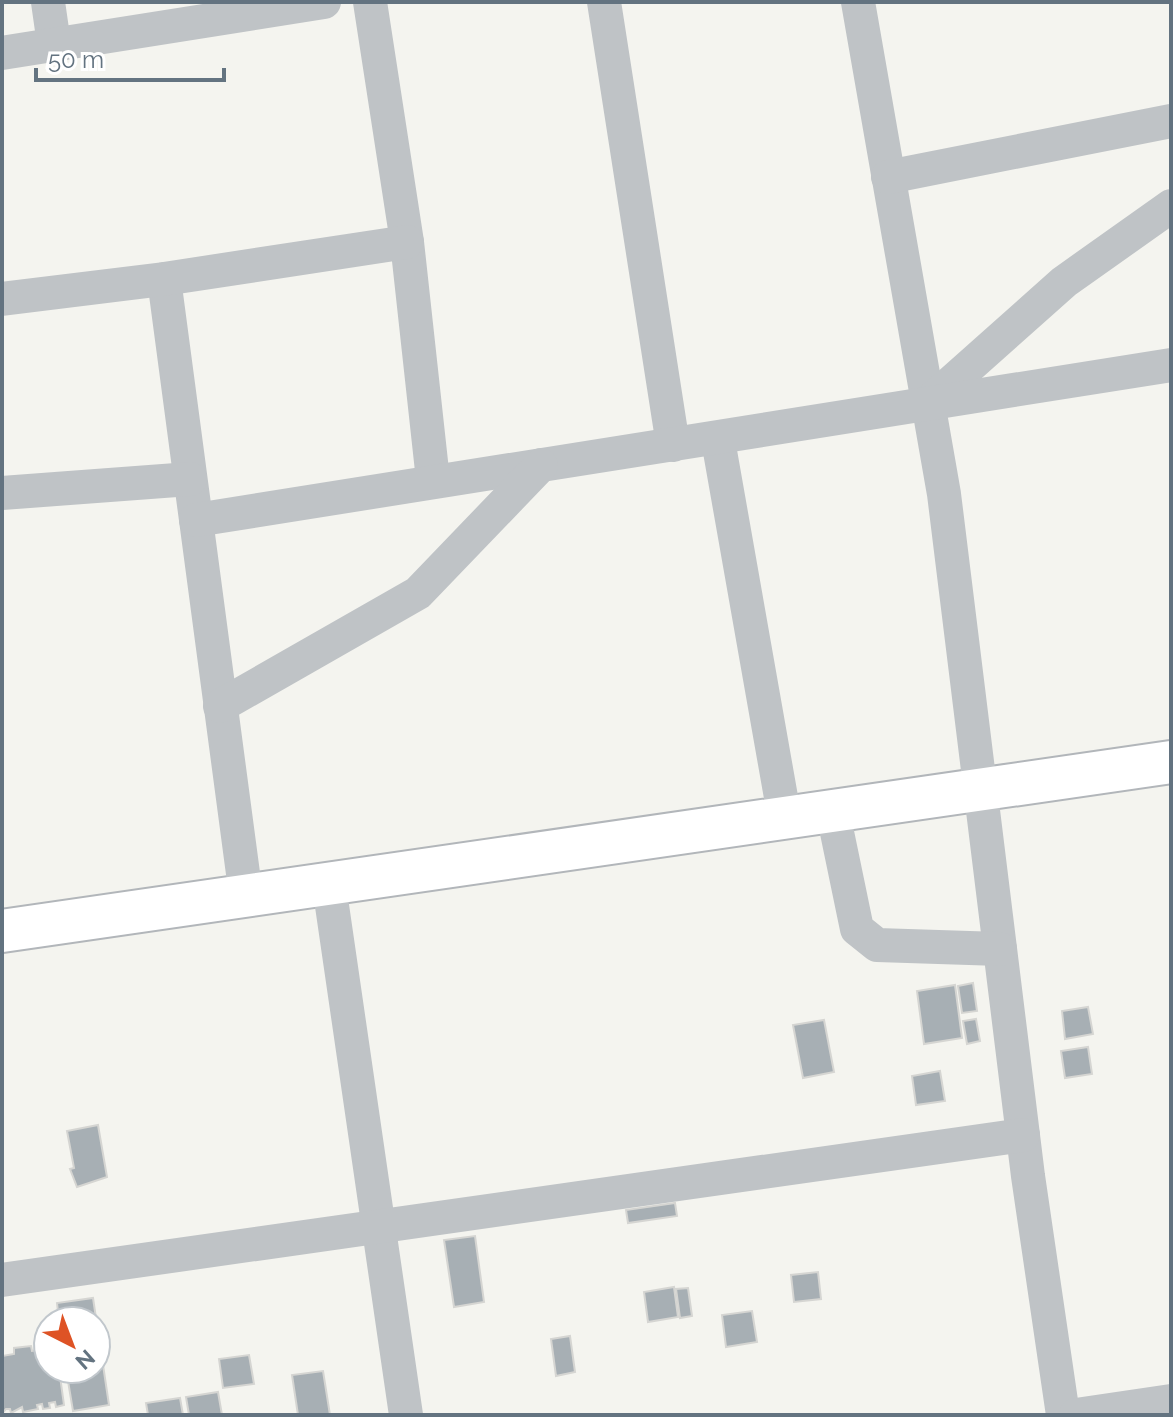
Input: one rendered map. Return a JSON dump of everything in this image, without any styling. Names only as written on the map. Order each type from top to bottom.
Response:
[{"type":"main road","points":[[2,931],[1171,762]]},
{"type":"street","points":[[48,2],[54,44]]},
{"type":"street","points":[[2,53],[324,2]]},
{"type":"street","points":[[370,2],[407,242],[433,480]]},
{"type":"street","points":[[604,2],[673,445]]},
{"type":"street","points":[[858,2],[944,494],[1023,1135],[1063,1415]]},
{"type":"street","points":[[888,177],[1171,121]]},
{"type":"street","points":[[927,404],[1064,282],[1171,206]]},
{"type":"street","points":[[2,299],[164,279],[407,242]]},
{"type":"street","points":[[164,279],[246,896]]},
{"type":"street","points":[[196,520],[433,480],[718,440],[1171,365]]},
{"type":"street","points":[[718,440],[785,820]]},
{"type":"street","points":[[220,706],[418,593],[541,465]]},
{"type":"street","points":[[2,493],[190,479]]},
{"type":"street","points":[[833,813],[857,929],[867,939],[877,945],[1000,949]]},
{"type":"street","points":[[329,885],[406,1415]]},
{"type":"street","points":[[2,1280],[1023,1135]]},
{"type":"street","points":[[1076,1415],[1171,1401]]},
{"type":"building","points":[[973,983],[977,1011],[962,1013],[958,986]]},
{"type":"building","points":[[955,985],[962,1038],[924,1044],[917,991]]},
{"type":"building","points":[[1088,1007],[1093,1034],[1065,1039],[1062,1011]]},
{"type":"building","points":[[976,1019],[980,1041],[967,1044],[963,1021]]},
{"type":"building","points":[[824,1020],[834,1072],[803,1078],[793,1025]]},
{"type":"building","points":[[1088,1047],[1092,1074],[1065,1078],[1061,1051]]},
{"type":"building","points":[[940,1071],[945,1101],[916,1105],[912,1076]]},
{"type":"building","points":[[98,1125],[107,1177],[77,1187],[70,1169],[74,1168],[67,1131]]},
{"type":"building","points":[[675,1203],[677,1216],[628,1223],[626,1210]]},
{"type":"building","points":[[475,1236],[484,1302],[454,1307],[444,1240]]},
{"type":"building","points":[[818,1272],[821,1299],[794,1302],[791,1275]]},
{"type":"building","points":[[674,1287],[678,1317],[648,1322],[644,1292]]},
{"type":"building","points":[[688,1288],[692,1316],[680,1318],[676,1289]]},
{"type":"building","points":[[93,1298],[94,1305],[57,1305]]},
{"type":"building","points":[[752,1311],[757,1342],[726,1347],[722,1315]]},
{"type":"building","points":[[570,1336],[575,1372],[556,1376],[551,1339]]},
{"type":"building","points":[[31,1346],[32,1385],[61,1385],[64,1405],[56,1407],[55,1402],[49,1403],[50,1408],[43,1409],[42,1404],[37,1405],[38,1409],[23,1412],[22,1407],[11,1413],[10,1409],[6,1409],[2,1414],[2,1356],[14,1354],[14,1348]]},
{"type":"building","points":[[249,1355],[254,1384],[223,1388],[219,1359]]},
{"type":"building","points":[[323,1371],[330,1415],[298,1415],[292,1375]]},
{"type":"building","points":[[69,1385],[106,1385],[109,1405],[73,1411]]},
{"type":"building","points":[[218,1392],[222,1415],[189,1415],[186,1397]]},
{"type":"building","points":[[180,1398],[183,1415],[148,1415],[146,1403]]}]
